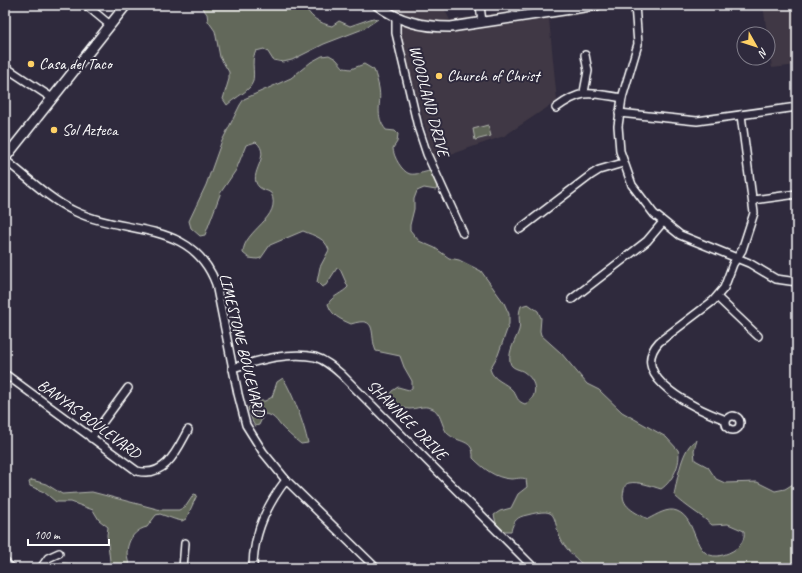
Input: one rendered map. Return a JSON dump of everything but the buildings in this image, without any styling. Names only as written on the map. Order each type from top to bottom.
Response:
[{"type":"main road","points":[[5,159],[126,5]]},
{"type":"main road","points":[[377,5],[396,18],[421,26],[432,27],[451,27],[597,5]]},
{"type":"street","points":[[86,5],[110,25]]},
{"type":"street","points":[[480,5],[482,22]]},
{"type":"street","points":[[635,5],[638,44],[619,113],[619,143],[623,163],[636,192],[648,208],[663,222],[687,239],[756,266],[776,279],[797,282]]},
{"type":"street","name":"WOODLAND DRIVE","points":[[396,18],[396,33],[420,134],[427,154],[463,233]]},
{"type":"street","points":[[584,92],[588,71],[585,55]]},
{"type":"street","points":[[5,67],[52,98]]},
{"type":"street","points":[[556,108],[584,92],[622,98]]},
{"type":"street","points":[[619,113],[687,121],[797,107]]},
{"type":"street","points":[[726,420],[704,411],[680,397],[656,377],[650,365],[650,355],[659,342],[718,297],[724,288],[742,250],[753,218],[753,200],[741,115]]},
{"type":"street","name":"LIMESTONE BOULEVARD","points":[[5,159],[62,205],[73,211],[106,223],[170,236],[186,244],[199,254],[207,264],[216,284],[232,368],[246,425],[263,452],[286,480],[376,568]]},
{"type":"street","points":[[520,229],[591,175],[599,170],[623,163]]},
{"type":"street","points":[[753,200],[797,194]]},
{"type":"street","points":[[572,299],[648,241],[663,222]]},
{"type":"street","points":[[718,297],[758,336]]},
{"type":"street","name":"SHAWNEE DRIVE","points":[[232,368],[294,355],[315,357],[327,363],[346,379],[534,568]]},
{"type":"street","name":"BANYAS BOULEVARD","points":[[5,374],[90,438],[137,471],[149,472],[160,469],[171,459],[188,430]]},
{"type":"street","points":[[90,438],[128,388]]},
{"type":"street","points":[[253,568],[253,550],[260,525],[267,508],[286,480]]},
{"type":"street","points":[[183,568],[185,543]]},
{"type":"street","points":[[41,568],[48,558],[58,553]]},
{"type":"street","points":[[5,562],[10,568]]},
{"type":"shaded area","points":[[379,5],[442,5],[450,20],[511,11],[511,5],[642,5],[549,19],[557,101],[504,136],[434,160],[399,29]]},
{"type":"shaded area","points":[[763,5],[797,5],[797,65],[772,68],[772,66],[776,66],[776,26],[766,26]]},
{"type":"green space","points":[[188,5],[306,5],[309,13],[315,19],[332,26],[339,21],[350,26],[373,18],[378,19],[363,29],[324,44],[292,60],[283,62],[273,60],[264,49],[256,51],[253,60],[254,74],[250,87],[227,105],[223,99],[229,79],[229,72],[220,57],[215,31],[208,21],[207,14],[201,6]]},
{"type":"green space","points":[[329,55],[336,59],[344,68],[351,69],[364,64],[374,70],[378,81],[380,94],[379,114],[382,125],[386,130],[395,131],[398,134],[397,142],[393,148],[393,151],[398,163],[407,173],[410,174],[430,171],[438,183],[436,190],[424,188],[417,191],[414,199],[414,209],[410,230],[419,241],[435,248],[449,258],[459,260],[481,271],[504,303],[509,314],[509,324],[498,355],[490,369],[494,376],[510,388],[522,403],[525,404],[533,397],[535,389],[532,380],[524,372],[512,366],[510,362],[511,349],[520,325],[519,313],[521,306],[528,304],[538,311],[541,318],[541,335],[561,353],[587,384],[599,390],[622,412],[666,437],[678,450],[679,461],[669,482],[661,489],[645,484],[629,483],[625,487],[623,496],[626,505],[648,519],[670,510],[677,511],[684,515],[689,522],[699,545],[710,555],[723,555],[733,551],[739,546],[744,538],[744,531],[728,524],[712,525],[674,495],[684,456],[692,443],[697,440],[694,450],[695,460],[708,467],[716,479],[725,483],[757,482],[775,491],[785,489],[793,484],[797,493],[797,568],[586,568],[563,544],[555,520],[550,513],[545,512],[521,517],[513,524],[511,531],[504,531],[496,523],[494,515],[500,511],[511,508],[518,494],[527,487],[526,479],[500,477],[486,469],[473,458],[473,452],[468,444],[447,433],[439,415],[431,408],[425,407],[406,409],[399,405],[385,405],[385,401],[392,391],[398,387],[409,390],[412,388],[412,381],[400,356],[376,351],[369,324],[366,322],[360,322],[351,324],[340,319],[330,308],[328,304],[330,301],[348,287],[340,269],[337,268],[326,285],[322,287],[317,282],[320,267],[329,250],[325,243],[319,238],[303,231],[270,245],[261,258],[249,258],[243,253],[249,237],[272,210],[273,202],[271,193],[260,188],[256,182],[255,176],[262,153],[256,142],[246,145],[236,170],[221,192],[205,235],[200,236],[191,228],[189,221],[206,185],[221,143],[244,99],[291,78],[311,62],[322,56]]},
{"type":"green space","points":[[488,125],[491,136],[475,140],[473,129]]},
{"type":"green space","points":[[283,378],[298,409],[308,443],[301,444],[268,414],[264,414],[259,425],[255,426],[253,423],[248,408],[257,401],[265,401],[272,397],[277,382]]},
{"type":"green space","points":[[32,480],[46,484],[62,494],[92,492],[161,510],[179,510],[186,506],[194,494],[197,495],[186,519],[182,521],[160,514],[156,515],[147,527],[136,533],[127,549],[128,562],[131,568],[105,568],[110,565],[107,535],[108,527],[99,520],[93,510],[71,502],[56,502],[44,492],[30,486],[29,482]]},
{"type":"green space","points":[[64,563],[93,568],[49,568],[56,564]]},
{"type":"place","name":"Casa del Taco","points":[[31,64]]},
{"type":"place","name":"Church of Christ","points":[[439,76]]},
{"type":"place","name":"Sol Azteca","points":[[54,130]]}]
